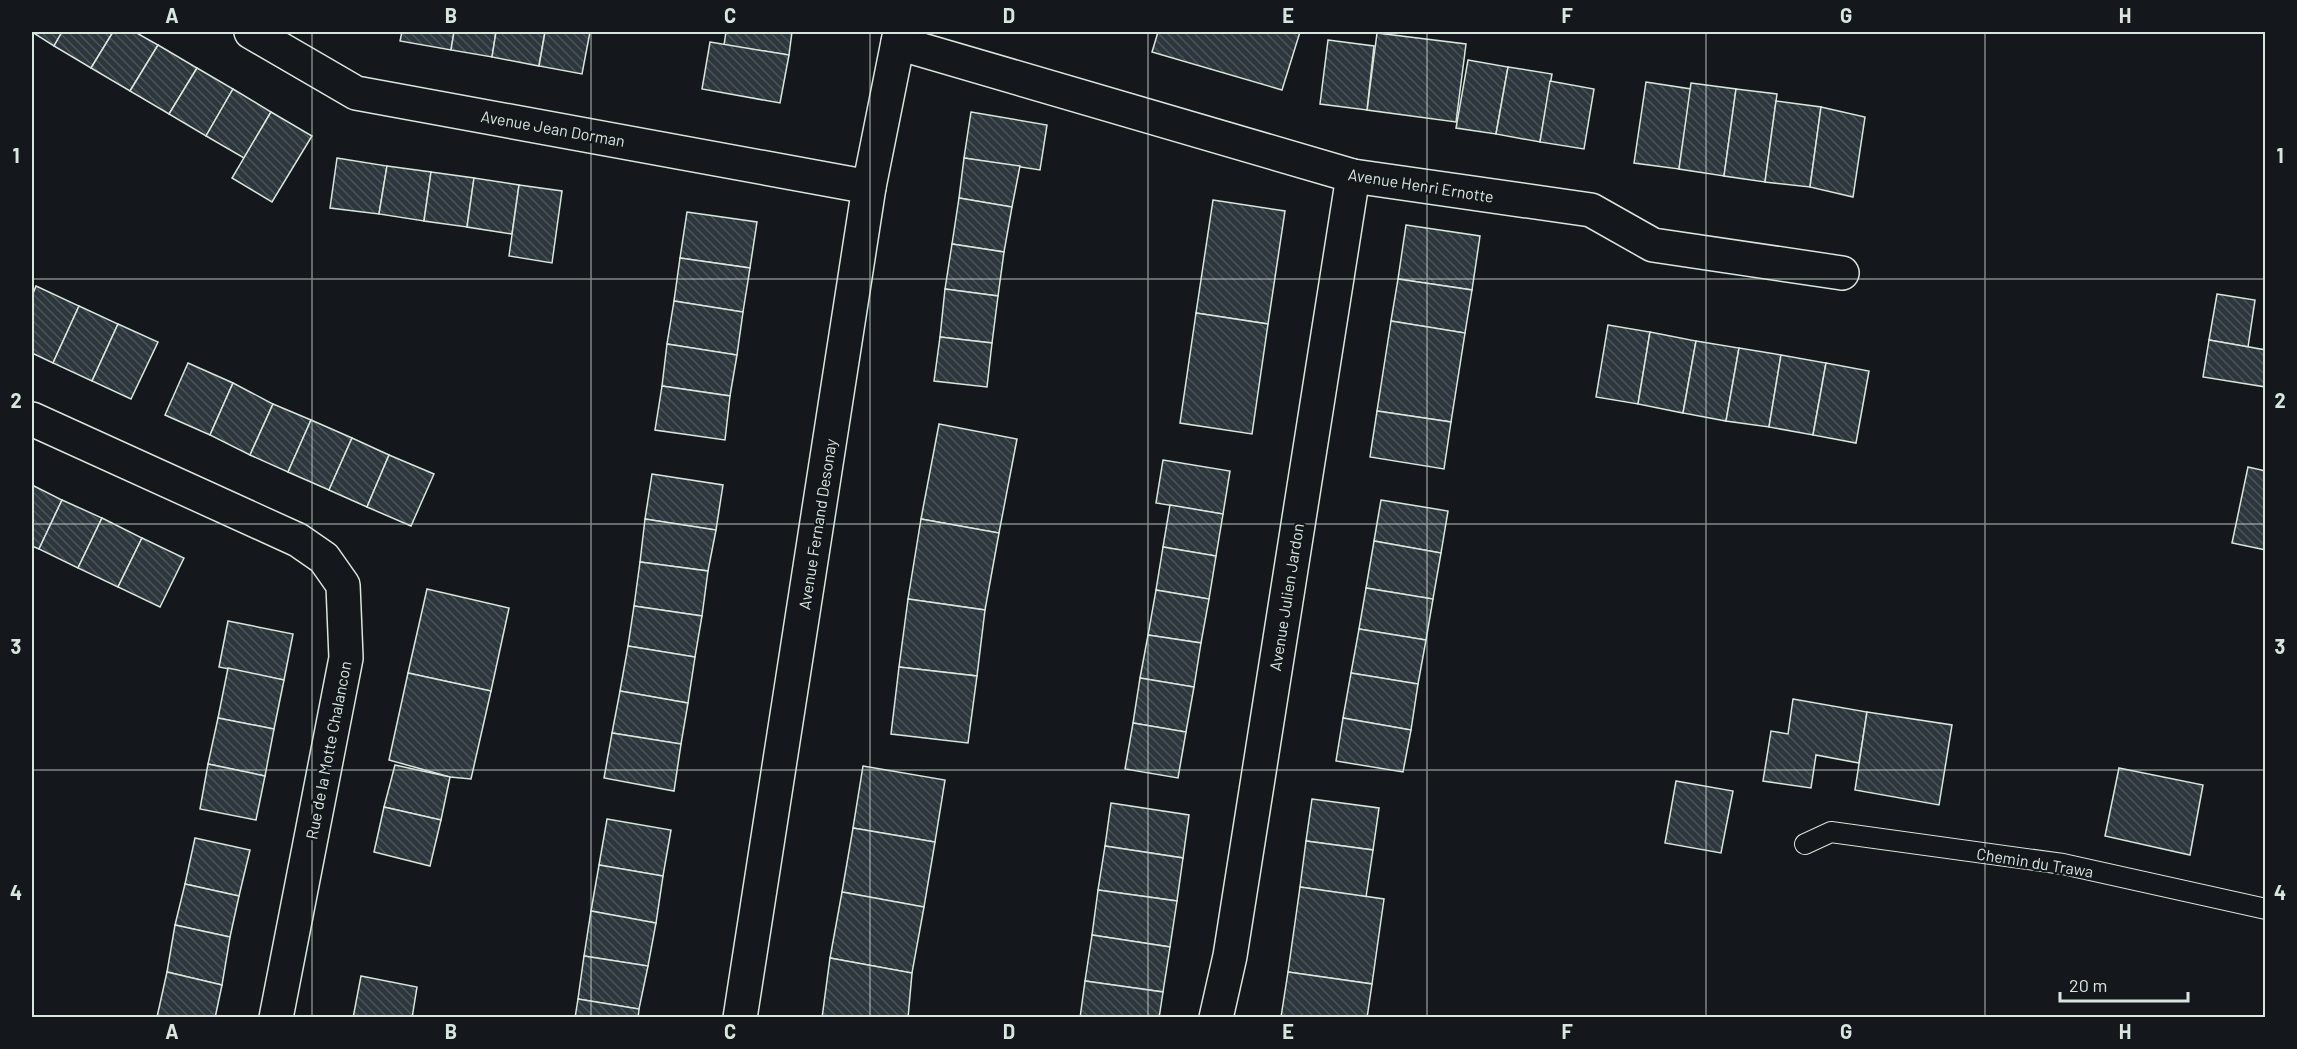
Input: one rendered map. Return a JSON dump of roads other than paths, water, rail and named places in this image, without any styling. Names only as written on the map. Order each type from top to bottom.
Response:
[{"type":"street","name":"Avenue Jean Dorman","points":[[251,32],[356,93],[869,187]]},
{"type":"street","name":"Avenue Fernand Desonay","points":[[740,1017],[869,187],[899,37]]},
{"type":"street","name":"Avenue Henri Ernotte","points":[[899,37],[1353,176],[1591,210],[1653,245],[1842,273]]},
{"type":"street","name":"Avenue Julien Jardon","points":[[1216,1017],[1230,956],[1353,176]]},
{"type":"street","name":"Rue de la Motte Chalancon","points":[[32,418],[298,540],[324,558],[343,585],[346,658],[276,1017]]},
{"type":"lane","name":"Chemin du Trawa","points":[[1805,844],[1831,832],[2028,859],[2063,864],[2265,909]]}]
